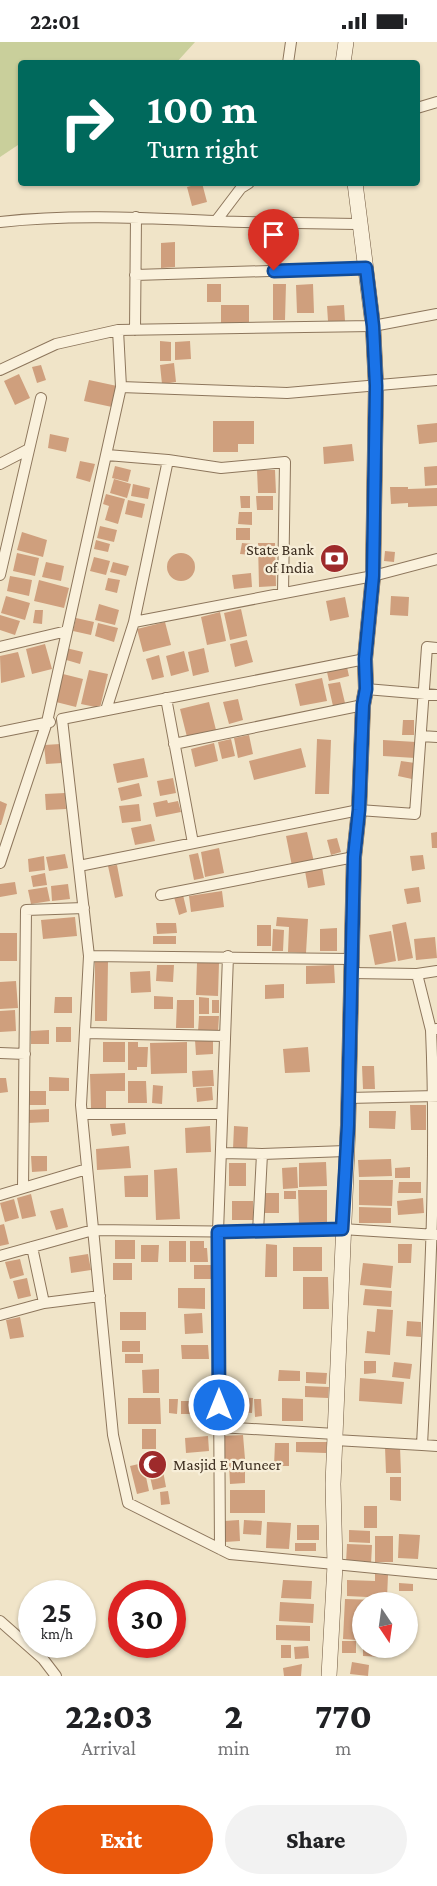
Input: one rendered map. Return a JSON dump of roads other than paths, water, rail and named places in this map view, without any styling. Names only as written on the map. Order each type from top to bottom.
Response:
[{"type":"main road","points":[[343,60],[346,42]]},
{"type":"main road","points":[[329,1676],[335,1564],[333,1484],[348,1098],[354,857],[359,810],[363,705],[366,689],[365,659],[373,576],[376,386],[373,326],[355,186]]},
{"type":"street","points":[[288,60],[291,42]]},
{"type":"street","points":[[420,107],[437,102]]},
{"type":"street","points":[[216,221],[244,186]]},
{"type":"street","points":[[0,222],[48,217],[136,217],[361,224]]},
{"type":"street","points":[[135,330],[136,217]]},
{"type":"street","points":[[135,275],[366,268]]},
{"type":"street","points":[[0,370],[56,344],[118,330],[373,326],[437,314]]},
{"type":"street","points":[[0,863],[46,722],[107,455],[121,387],[118,330]]},
{"type":"street","points":[[121,387],[287,393],[437,380]]},
{"type":"street","points":[[0,575],[41,398]]},
{"type":"street","points":[[0,464],[29,449]]},
{"type":"street","points":[[107,455],[168,460],[221,468],[285,462],[283,593]]},
{"type":"street","points":[[106,710],[134,622],[168,460]]},
{"type":"street","points":[[134,622],[373,576],[437,559]]},
{"type":"street","points":[[0,647],[67,630]]},
{"type":"street","points":[[79,866],[359,810],[415,814],[427,647],[437,648]]},
{"type":"street","points":[[0,732],[365,659]]},
{"type":"street","points":[[366,689],[437,695]]},
{"type":"street","points":[[166,698],[193,843]]},
{"type":"street","points":[[174,744],[363,705]]},
{"type":"street","points":[[62,719],[89,956],[82,1114],[113,1435],[128,1503],[230,1554],[437,1574]]},
{"type":"street","points":[[421,736],[437,737]]},
{"type":"street","points":[[161,896],[354,857]]},
{"type":"street","points":[[23,1188],[26,910],[84,908]]},
{"type":"street","points":[[89,956],[228,956],[352,966],[417,974],[437,971]]},
{"type":"street","points":[[220,1549],[218,1232],[228,956]]},
{"type":"street","points":[[417,974],[434,1030],[436,1096],[435,1235],[422,1446]]},
{"type":"street","points":[[85,1033],[225,1036]]},
{"type":"street","points":[[0,1053],[25,1054]]},
{"type":"street","points":[[348,1098],[436,1096]]},
{"type":"street","points":[[82,1114],[222,1114]]},
{"type":"street","points":[[221,1153],[346,1151]]},
{"type":"street","points":[[258,1232],[262,1154]]},
{"type":"street","points":[[0,1195],[87,1169]]},
{"type":"street","points":[[0,1256],[93,1230],[258,1232],[342,1229],[435,1235]]},
{"type":"street","points":[[32,1247],[44,1303]]},
{"type":"street","points":[[0,1315],[44,1303],[100,1296]]},
{"type":"street","points":[[219,1427],[437,1446]]},
{"type":"street","points":[[0,1621],[43,1659],[56,1676]]},
{"type":"place","name":"State Bank of India","points":[[335,558]]},
{"type":"place","name":"Masjid E Muneer","points":[[152,1464]]}]
